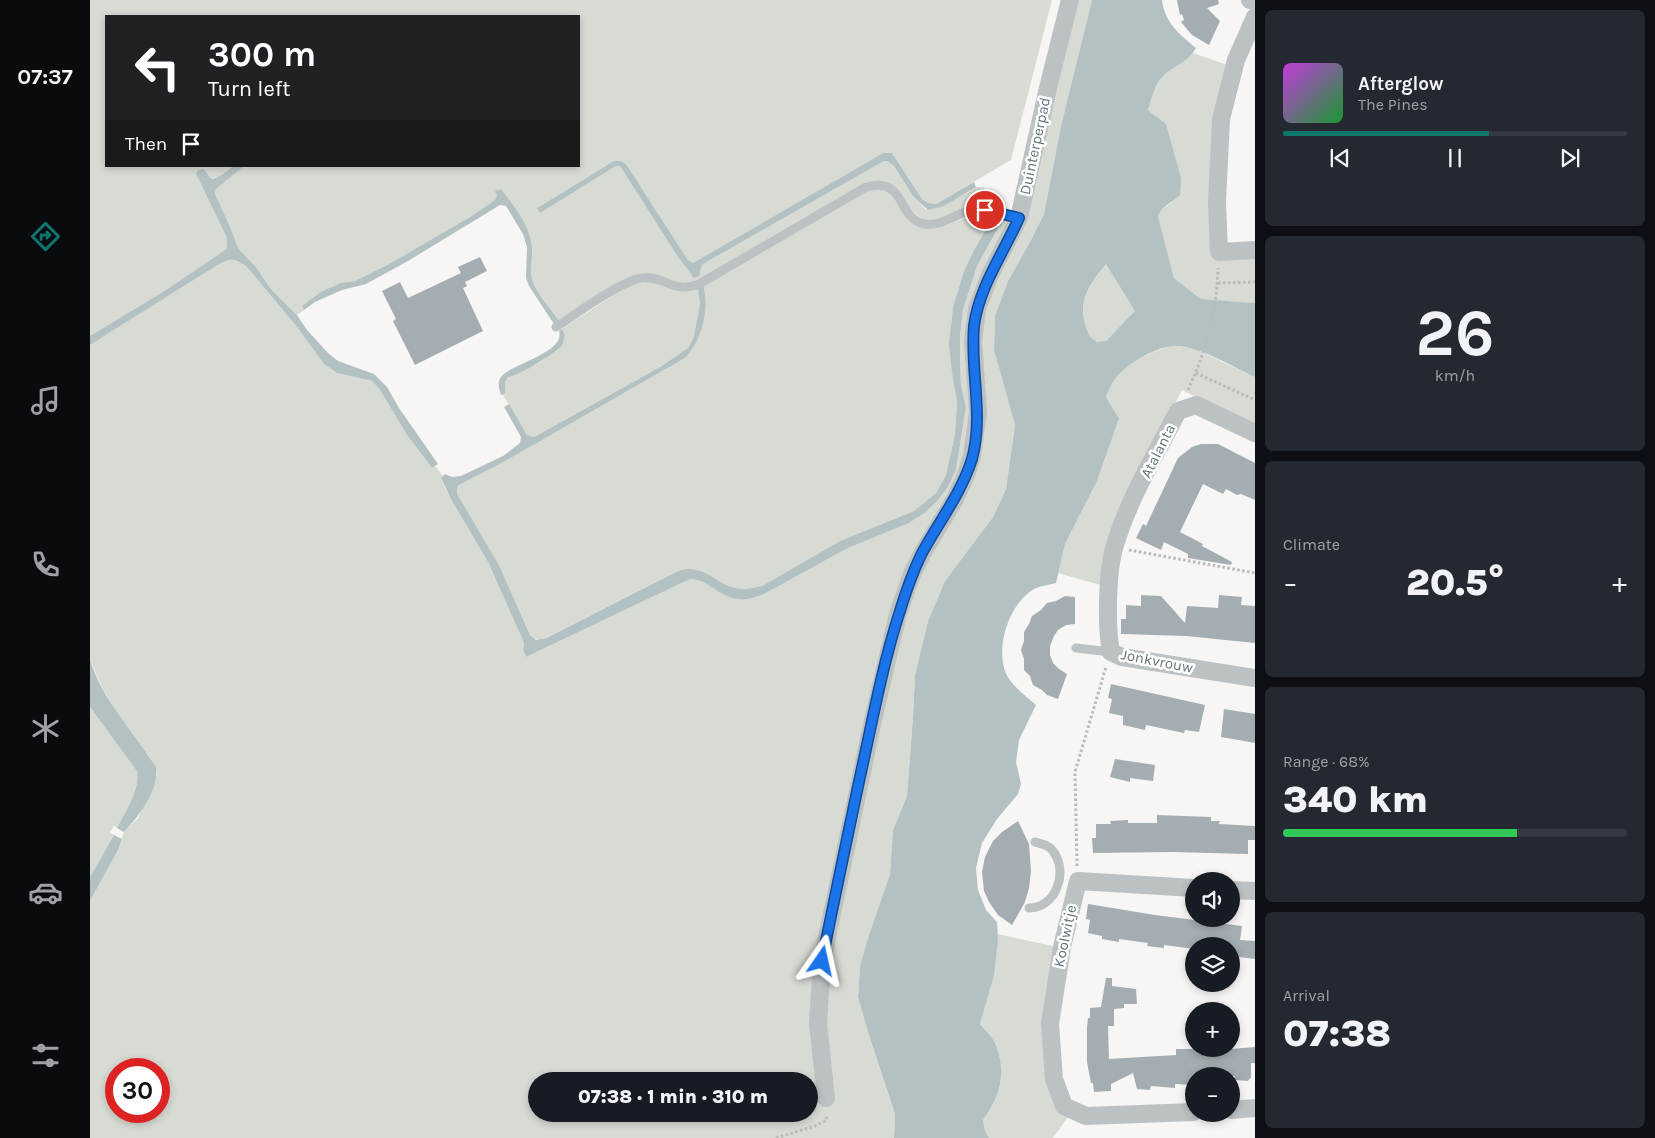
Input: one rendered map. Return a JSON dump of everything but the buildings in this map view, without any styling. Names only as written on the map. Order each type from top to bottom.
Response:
[{"type":"street","name":"Duinterperpad","points":[[826,1098],[818,1023],[822,961],[872,720],[898,614],[912,574],[955,499],[966,476],[972,456],[978,412],[973,341],[977,309],[990,275],[1019,218],[1070,0]]},
{"type":"street","points":[[1250,0],[1255,2]]},
{"type":"street","points":[[1255,17],[1236,60],[1221,119],[1217,202],[1219,252],[1255,250]]},
{"type":"street","name":"Atalanta","points":[[1115,544],[1131,504],[1178,411],[1196,406],[1255,432]]},
{"type":"street","name":"Jonkvrouw","points":[[1115,544],[1110,579],[1108,636],[1110,652],[1122,657],[1255,678]]},
{"type":"street","points":[[1078,881],[1185,887]]},
{"type":"street","name":"Koolwitje","points":[[1078,881],[1062,947],[1050,1024],[1054,1079],[1064,1106],[1086,1116],[1185,1112]]},
{"type":"street","points":[[1240,890],[1255,891]]},
{"type":"street","points":[[1240,1109],[1255,1108]]},
{"type":"lane","points":[[556,327],[633,279],[650,278],[676,287],[685,288],[699,284],[866,187],[874,185],[890,187],[910,214],[924,224],[943,222],[973,210],[985,210],[1019,218]]},
{"type":"lane","points":[[1076,648],[1110,652]]},
{"type":"lane","points":[[1029,908],[1039,908],[1047,903],[1055,892],[1060,878],[1059,866],[1053,851],[1045,845],[1035,842]]},
{"type":"lane","points":[[1060,878],[1078,881]]},
{"type":"path","points":[[1178,411],[1203,355],[1217,298],[1219,252]]},
{"type":"path","points":[[1218,283],[1255,282]]},
{"type":"path","points":[[1196,373],[1255,400]]},
{"type":"path","points":[[1115,544],[1255,573]]},
{"type":"path","points":[[1078,881],[1075,772],[1110,652]]},
{"type":"path","points":[[776,1138],[815,1126],[827,1120],[826,1098]]},
{"type":"shaded area","points":[[90,0],[1052,0],[1011,160],[936,204],[928,203],[922,199],[892,153],[883,153],[693,263],[688,260],[642,189],[621,161],[591,175],[537,208],[540,213],[616,166],[620,166],[676,254],[700,271],[703,264],[884,161],[894,166],[926,210],[967,193],[976,187],[984,188],[991,192],[1000,205],[999,209],[933,221],[922,218],[914,212],[897,189],[889,183],[879,181],[864,183],[699,279],[682,283],[650,276],[632,276],[559,321],[535,287],[531,274],[531,239],[521,216],[501,189],[495,200],[470,217],[389,264],[355,281],[348,282],[302,306],[304,310],[297,315],[270,288],[256,267],[238,248],[215,195],[216,189],[243,167],[580,167],[580,15],[105,15],[105,167],[232,167],[212,179],[196,174],[227,238],[227,248],[166,290],[90,336]]},
{"type":"shaded area","points":[[1074,0],[1092,0],[1061,126],[1044,214],[1008,281],[995,316],[994,350],[1015,425],[1006,489],[993,517],[945,581],[928,621],[915,675],[907,796],[893,830],[890,874],[860,966],[858,997],[895,1114],[894,1138],[90,1138],[90,901],[118,850],[124,832],[138,818],[157,775],[156,767],[147,753],[117,713],[102,687],[90,660],[90,345],[221,263],[235,260],[247,267],[297,327],[324,364],[337,373],[372,381],[380,390],[407,435],[432,468],[435,466],[443,476],[441,478],[445,488],[488,562],[524,643],[523,650],[526,657],[690,579],[703,582],[731,598],[744,599],[764,594],[846,549],[909,523],[926,512],[948,487],[956,470],[966,407],[961,385],[960,363],[960,336],[963,310],[977,266],[1003,219],[1009,221],[1011,226],[982,285],[973,310],[970,350],[973,418],[968,455],[957,487],[914,560],[900,597],[876,687],[833,884],[818,960],[814,1023],[822,1099],[829,1096],[823,996],[825,961],[876,721],[903,615],[916,576],[958,501],[970,477],[976,457],[981,433],[977,341],[981,310],[994,277],[1032,202],[1036,159]]},
{"type":"shaded area","points":[[1092,0],[1162,0],[1170,22],[1196,48],[1186,59],[1162,77],[1154,90],[1148,110],[1166,124],[1181,178],[1180,195],[1162,209],[1158,216],[1174,278],[1201,299],[1255,303],[1255,377],[1203,352],[1182,346],[1173,346],[1154,351],[1131,364],[1114,380],[1109,390],[1106,397],[1119,419],[1097,481],[1065,544],[1056,583],[1034,589],[1018,604],[1007,626],[1002,649],[1005,671],[1010,681],[1036,705],[1019,740],[1016,762],[1021,784],[1018,794],[997,819],[982,843],[976,868],[978,890],[986,910],[997,922],[998,939],[994,976],[980,1024],[994,1040],[1001,1063],[998,1092],[983,1120],[985,1131],[989,1138],[894,1138],[895,1114],[858,997],[860,966],[890,874],[893,830],[907,796],[915,675],[928,621],[945,581],[993,517],[1006,489],[1015,425],[994,350],[995,316],[1008,281],[1044,214],[1061,126]],"holes":[[[1106,264],[1135,311],[1106,341],[1097,342],[1090,336],[1084,318],[1084,301],[1090,286]]]},
{"type":"shaded area","points":[[1193,53],[1230,66],[1213,237],[1255,257],[1255,303],[1201,299],[1174,278],[1158,216],[1162,209],[1171,203],[1155,115],[1148,110],[1151,96],[1163,75]]},
{"type":"shaded area","points":[[883,153],[892,153],[922,199],[928,203],[936,204],[974,182],[976,187],[944,206],[928,210],[913,196],[894,166],[884,161],[703,264],[700,275],[694,278],[676,254],[620,166],[616,166],[540,213],[537,208],[614,161],[621,161],[626,164],[688,260],[693,263]]},
{"type":"shaded area","points":[[232,167],[243,167],[216,189],[215,194],[238,248],[256,267],[270,288],[297,315],[307,330],[328,353],[338,361],[374,374],[387,387],[399,408],[438,464],[432,468],[407,435],[380,390],[372,381],[337,373],[324,364],[297,327],[247,267],[235,260],[228,260],[216,266],[90,345],[90,336],[166,290],[227,248],[227,238],[196,174],[198,170],[204,169],[210,178],[213,179]]},
{"type":"shaded area","points":[[501,189],[521,216],[531,239],[531,274],[535,287],[559,321],[554,324],[529,286],[526,278],[527,247],[523,234],[506,206],[500,205],[408,261],[366,284],[342,290],[315,302],[304,310],[302,306],[321,292],[341,283],[355,281],[389,264],[470,217],[495,200],[497,195],[495,191]]},
{"type":"shaded area","points":[[875,189],[888,191],[907,217],[934,228],[945,226],[974,214],[992,215],[993,217],[964,271],[953,307],[951,323],[953,381],[957,401],[955,434],[946,475],[936,493],[914,511],[840,541],[762,586],[745,589],[733,588],[703,572],[687,569],[678,571],[545,638],[538,640],[532,637],[499,565],[457,495],[457,487],[685,358],[699,336],[703,285],[867,191]]},
{"type":"shaded area","points":[[993,217],[1003,219],[977,266],[963,310],[960,336],[960,363],[961,385],[966,407],[956,470],[948,487],[926,512],[909,523],[846,549],[764,594],[744,599],[731,598],[702,582],[690,579],[526,657],[523,650],[524,643],[488,562],[451,499],[441,478],[445,474],[452,477],[461,476],[503,456],[520,443],[521,437],[504,407],[509,404],[527,435],[534,437],[662,366],[688,348],[694,337],[700,304],[698,288],[703,285],[706,304],[703,324],[696,343],[685,358],[502,463],[459,485],[457,494],[499,565],[530,635],[536,640],[546,638],[678,571],[688,569],[704,572],[733,588],[745,589],[762,586],[840,541],[914,511],[936,493],[946,475],[955,434],[957,401],[949,344],[953,307],[964,271]]},
{"type":"shaded area","points":[[1106,264],[1136,311],[1106,341],[1097,343],[1088,332],[1083,309],[1087,293]]},
{"type":"shaded area","points":[[650,282],[685,291],[698,288],[700,302],[699,319],[695,335],[688,348],[665,365],[534,437],[527,435],[503,395],[505,394],[505,382],[550,354],[565,335],[562,329],[624,288],[635,283]]},
{"type":"shaded area","points":[[562,329],[565,335],[562,346],[530,368],[508,378],[505,382],[505,394],[501,395],[499,383],[501,377],[506,372],[554,346],[559,339],[559,331]]},
{"type":"shaded area","points":[[1172,345],[1195,349],[1255,377],[1255,426],[1182,390],[1127,498],[1104,586],[1058,573],[1065,544],[1097,481],[1119,420],[1106,397],[1111,382],[1116,375],[1130,364]]},
{"type":"shaded area","points":[[90,660],[111,703],[156,767],[155,784],[147,802],[124,832],[117,828],[134,793],[137,771],[90,707]]},
{"type":"shaded area","points":[[90,707],[137,770],[137,778],[132,800],[117,828],[114,826],[110,832],[114,835],[90,877]]},
{"type":"shaded area","points":[[114,835],[122,839],[118,850],[90,901],[90,877]]},
{"type":"shaded area","points":[[998,934],[1057,947],[1046,1012],[1070,1114],[1053,1138],[989,1138],[985,1131],[983,1120],[998,1093],[1001,1074],[999,1053],[995,1043],[980,1024],[994,976]]},
{"type":"route","points":[[822,961],[872,720],[898,614],[912,574],[955,499],[966,476],[972,456],[978,412],[973,341],[977,309],[982,292],[1019,218],[985,210]]}]
